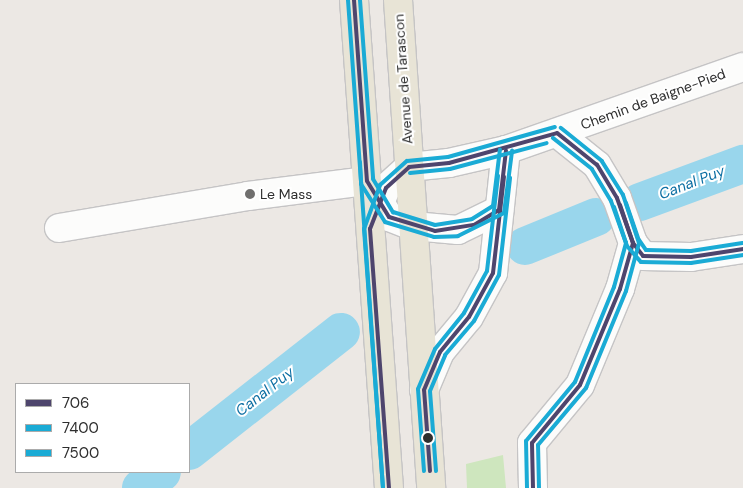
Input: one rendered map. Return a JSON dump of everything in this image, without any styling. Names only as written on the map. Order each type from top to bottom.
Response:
[{"type":"main road","points":[[354,0],[373,192],[370,229],[388,488]]},
{"type":"main road","name":"Avenue de Tarascon","points":[[398,0],[431,488]]},
{"type":"street","name":"Chemin de Baigne-Pied","points":[[409,166],[449,163],[506,150],[743,67]]},
{"type":"street","points":[[557,133],[597,165],[617,198],[633,243],[643,256],[657,258],[743,249]]},
{"type":"street","points":[[424,390],[440,352],[469,317],[493,273],[498,210],[506,150]]},
{"type":"street","points":[[59,228],[248,196],[373,192],[386,188],[409,166]]},
{"type":"street","points":[[373,192],[389,217],[413,226],[458,230],[498,210]]},
{"type":"street","points":[[533,488],[532,443],[580,385],[620,289],[633,243]]},
{"type":"green space","points":[[503,455],[506,488],[467,488],[466,464]]},
{"type":"waterway","name":"Canal Puy","points":[[640,202],[743,164]]},
{"type":"waterway","name":"Canal Puy","points":[[525,246],[596,217]]},
{"type":"waterway","name":"Canal Puy","points":[[190,450],[341,332]]},
{"type":"waterway","name":"Canal Puy","points":[[141,488],[161,473]]},
{"type":"transit line","name":"7400","points":[[348,0],[383,488]]},
{"type":"transit line","name":"706","points":[[354,0],[367,181],[389,217],[435,231],[474,225],[499,210],[506,150]]},
{"type":"transit line","name":"7500","points":[[360,0],[373,179],[393,212],[435,225],[472,219],[493,206],[500,149]]},
{"type":"transit line","name":"7500","points":[[383,488],[364,229],[380,185],[407,161],[448,157],[555,127]]},
{"type":"transit line","name":"7400","points":[[539,488],[538,445],[586,388],[626,291],[639,243],[623,195],[602,161],[561,128]]},
{"type":"transit line","name":"706","points":[[389,488],[370,229],[386,188],[409,167],[449,163],[557,133]]},
{"type":"transit line","name":"706","points":[[533,488],[532,443],[580,385],[620,289],[633,243],[617,198],[597,165],[557,133]]},
{"type":"transit line","name":"7500","points":[[527,488],[526,441],[575,382],[614,287],[626,243],[611,201],[592,169],[553,138]]},
{"type":"transit line","name":"7400","points":[[410,173],[450,169],[547,143]]},
{"type":"transit line","name":"7400","points":[[360,162],[361,184],[385,222],[434,237],[458,236],[504,213],[512,151]]},
{"type":"transit line","name":"7500","points":[[424,471],[418,389],[435,349],[464,313],[487,271],[498,176]]},
{"type":"transit line","name":"706","points":[[430,471],[424,390],[440,352],[469,317],[493,273],[504,177]]},
{"type":"transit line","name":"7400","points":[[436,471],[430,391],[445,355],[474,321],[499,275],[510,178]]},
{"type":"transit line","name":"7500","points":[[626,203],[639,240],[646,250],[691,251],[742,243]]},
{"type":"transit line","name":"706","points":[[620,205],[633,243],[643,256],[691,257],[743,249]]},
{"type":"transit line","name":"7400","points":[[614,207],[627,246],[641,262],[691,263],[743,255]]},
{"type":"place","name":"Le Mass","points":[[250,194]]}]
